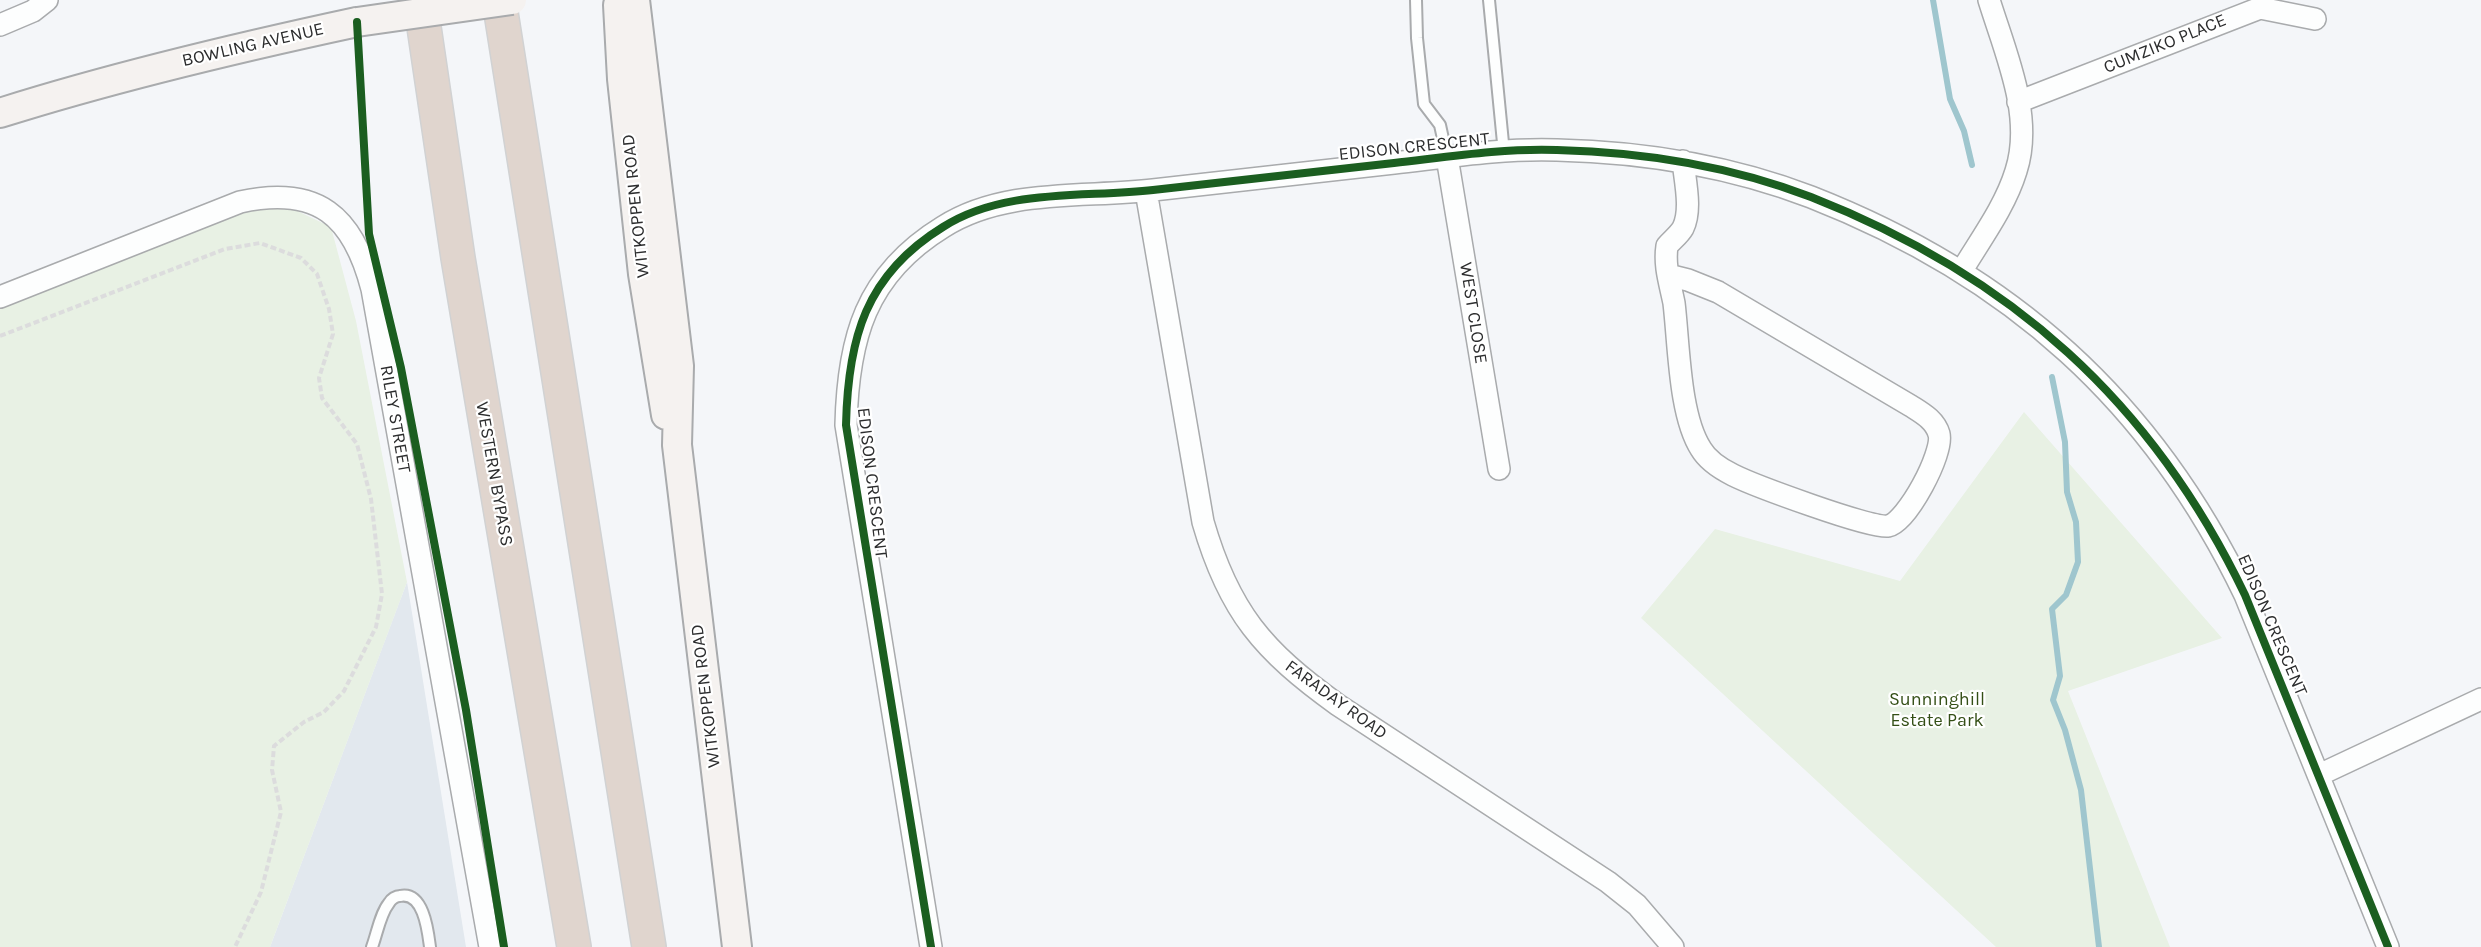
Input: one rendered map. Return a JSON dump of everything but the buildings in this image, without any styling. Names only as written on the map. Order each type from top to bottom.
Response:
[{"type":"highway","name":"WESTERN BYPASS","points":[[420,0],[458,258],[574,947]]},
{"type":"highway","points":[[499,0],[649,947]]},
{"type":"main road","name":"BOWLING AVENUE","points":[[0,113],[74,90],[200,56],[357,22],[512,0]]},
{"type":"main road","name":"WITKOPPEN ROAD","points":[[618,0],[622,79],[643,274],[664,410],[677,445]]},
{"type":"main road","name":"WITKOPPEN ROAD","points":[[635,0],[679,366],[677,445],[737,947]]},
{"type":"street","points":[[1961,272],[2004,199],[2016,171],[2021,149],[2018,102],[1989,0]]},
{"type":"street","points":[[0,25],[44,3]]},
{"type":"street","name":"CUMZIKO PLACE","points":[[2018,102],[2260,8],[2315,19]]},
{"type":"street","name":"EDISON CRESCENT","points":[[932,947],[846,425],[846,392],[857,329],[888,272],[915,247],[965,215],[999,204],[1146,191],[1447,157],[1552,150],[1632,154],[1683,161],[1806,195],[1864,220],[1961,272],[2018,309],[2078,360],[2122,407],[2186,488],[2228,560],[2245,595],[2388,947]]},
{"type":"street","name":"WEST CLOSE","points":[[1447,157],[1498,468]]},
{"type":"street","points":[[1668,275],[1718,292],[1926,416],[1935,425],[1939,435],[1939,445],[1913,501],[1900,520],[1887,526],[1880,526],[1792,498],[1731,474],[1713,463],[1702,451],[1687,414],[1674,303],[1668,275],[1667,246],[1682,231],[1685,224],[1687,207],[1683,161]]},
{"type":"street","name":"FARADAY ROAD","points":[[1146,191],[1203,522],[1212,554],[1243,617],[1268,649],[1298,676],[1338,705],[1608,882],[1637,905],[1673,947]]},
{"type":"street","name":"RILEY STREET","points":[[0,297],[240,202],[261,198],[293,199],[313,205],[341,222],[352,234],[361,252],[372,289],[490,947]]},
{"type":"street","points":[[2319,775],[2481,699]]},
{"type":"lane","points":[[1416,0],[1417,38],[1424,104],[1440,125],[1447,157]]},
{"type":"lane","points":[[1489,0],[1504,153]]},
{"type":"lane","points":[[372,947],[389,903],[398,896],[405,895],[417,902],[422,911],[430,947]]},
{"type":"path","points":[[0,336],[225,249],[260,243],[301,258],[317,274],[329,309],[333,334],[319,378],[322,398],[357,444],[371,499],[382,594],[376,627],[344,691],[324,712],[304,722],[274,746],[272,770],[281,812],[261,892],[235,947]]},
{"type":"shaded area","points":[[407,582],[466,947],[270,947],[378,659]]},
{"type":"green space","points":[[270,198],[331,227],[356,321],[407,582],[270,947],[0,947],[0,306]]},
{"type":"green space","name":"Sunninghill Estate Park","points":[[2024,412],[2222,638],[2068,691],[2170,947],[1996,947],[1641,618],[1715,529],[1900,581]]},
{"type":"waterway","points":[[1933,0],[1950,99],[1964,131],[1972,165]]},
{"type":"waterway","points":[[2052,377],[2065,442],[2067,492],[2076,522],[2078,562],[2066,595],[2052,609],[2060,676],[2053,700],[2065,730],[2081,790],[2099,947]]},
{"type":"cycle path","points":[[357,22],[369,234],[401,368],[466,710],[504,947]]},
{"type":"cycle path","points":[[931,947],[846,425],[851,365],[857,337],[866,312],[879,288],[895,266],[943,227],[967,215],[1018,200],[1153,190],[1516,150],[1589,151],[1686,163],[1749,177],[1811,197],[1883,229],[1950,265],[2011,306],[2068,353],[2119,404],[2166,462],[2208,525],[2245,595],[2388,947]]}]
